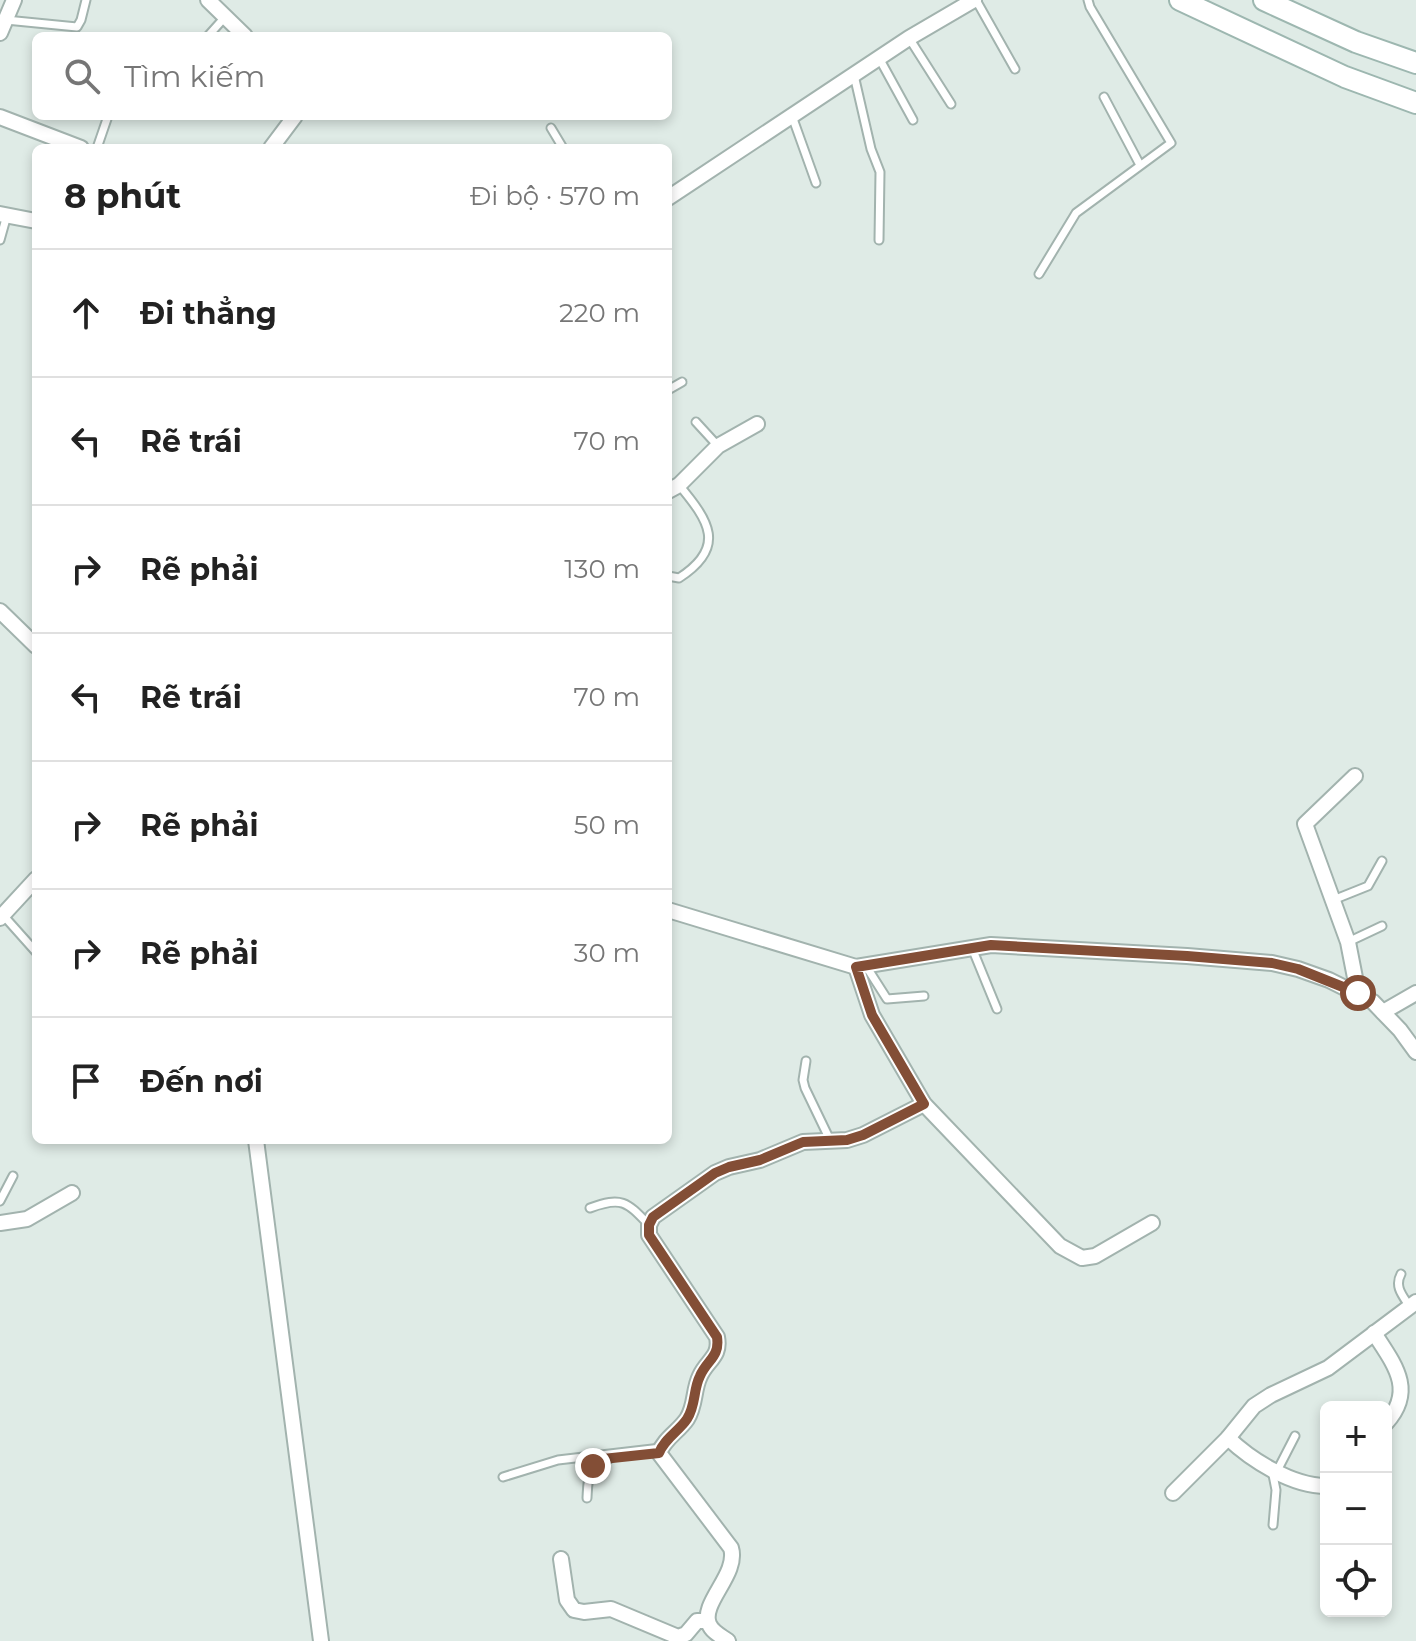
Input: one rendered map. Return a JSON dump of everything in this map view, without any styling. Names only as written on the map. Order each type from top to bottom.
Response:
[{"type":"main road","points":[[1180,0],[1345,77],[1416,103]]},
{"type":"main road","points":[[1264,0],[1356,42],[1416,63]]},
{"type":"street","points":[[3,26],[14,0]]},
{"type":"street","points":[[208,0],[241,32]]},
{"type":"street","points":[[672,195],[909,38],[975,0]]},
{"type":"street","points":[[0,117],[71,144]]},
{"type":"street","points":[[274,144],[292,120]]},
{"type":"street","points":[[3,215],[32,220]]},
{"type":"street","points":[[673,488],[718,446],[757,424]]},
{"type":"street","points":[[0,611],[32,642]]},
{"type":"street","points":[[1355,776],[1305,824],[1348,942],[1358,993]]},
{"type":"street","points":[[1,917],[32,883]]},
{"type":"street","points":[[672,911],[861,966],[991,945],[1272,963],[1298,969],[1358,993],[1383,1012],[1416,1052]]},
{"type":"street","points":[[861,966],[872,1015],[924,1104],[977,1156],[1040,1227],[1072,1254],[1082,1258],[1095,1256],[1152,1223]]},
{"type":"street","points":[[1383,1012],[1416,993]]},
{"type":"street","points":[[728,1641],[711,1629],[707,1621],[734,1556],[731,1548],[661,1459],[660,1451],[686,1421],[694,1406],[698,1380],[719,1347],[717,1337],[649,1235],[649,1225],[653,1217],[715,1173],[760,1160],[803,1142],[847,1140],[863,1135],[924,1104]]},
{"type":"street","points":[[257,1144],[321,1641]]},
{"type":"street","points":[[0,1223],[27,1219],[72,1193]]},
{"type":"street","points":[[1173,1493],[1262,1401],[1328,1368],[1413,1304]]},
{"type":"street","points":[[1374,1333],[1398,1370],[1401,1386],[1397,1408],[1392,1415]]},
{"type":"street","points":[[1228,1438],[1243,1453],[1274,1470],[1320,1486]]},
{"type":"street","points":[[561,1559],[567,1600],[574,1610],[617,1610],[678,1637],[686,1634],[697,1621],[707,1621]]},
{"type":"lane","points":[[3,26],[77,27],[86,0]]},
{"type":"lane","points":[[975,0],[1015,69]]},
{"type":"lane","points":[[1039,274],[1076,213],[1171,143],[1088,0]]},
{"type":"lane","points":[[212,32],[225,17]]},
{"type":"lane","points":[[909,38],[951,104]]},
{"type":"lane","points":[[879,58],[913,120]]},
{"type":"lane","points":[[854,75],[871,149],[880,172],[879,240]]},
{"type":"lane","points":[[1104,97],[1140,165]]},
{"type":"lane","points":[[792,116],[816,183]]},
{"type":"lane","points":[[98,144],[107,120]]},
{"type":"lane","points":[[551,128],[561,144]]},
{"type":"lane","points":[[0,240],[3,215]]},
{"type":"lane","points":[[672,388],[682,382]]},
{"type":"lane","points":[[696,422],[718,446]]},
{"type":"lane","points":[[672,577],[679,578],[692,570],[702,558],[710,531],[700,510],[673,488]]},
{"type":"lane","points":[[1333,900],[1368,886],[1382,861]]},
{"type":"lane","points":[[1,917],[32,948]]},
{"type":"lane","points":[[1348,942],[1382,926]]},
{"type":"lane","points":[[972,948],[997,1009]]},
{"type":"lane","points":[[861,966],[887,999],[924,996]]},
{"type":"lane","points":[[806,1061],[805,1088],[830,1140]]},
{"type":"lane","points":[[0,1201],[13,1176]]},
{"type":"lane","points":[[590,1208],[609,1201],[622,1202],[630,1205],[649,1225]]},
{"type":"lane","points":[[1401,1274],[1398,1288],[1413,1304]]},
{"type":"lane","points":[[1273,1525],[1274,1470],[1295,1436]]},
{"type":"lane","points":[[503,1477],[558,1460],[660,1451]]},
{"type":"lane","points":[[587,1498],[588,1477],[598,1462],[660,1451]]},
{"type":"route","points":[[593,1466],[603,1459],[659,1453],[686,1421],[694,1406],[698,1380],[719,1347],[717,1337],[649,1235],[653,1217],[715,1173],[729,1167],[760,1160],[803,1142],[847,1140],[863,1135],[924,1104],[872,1015],[856,967],[991,945],[1272,963],[1298,969],[1358,993]]}]
